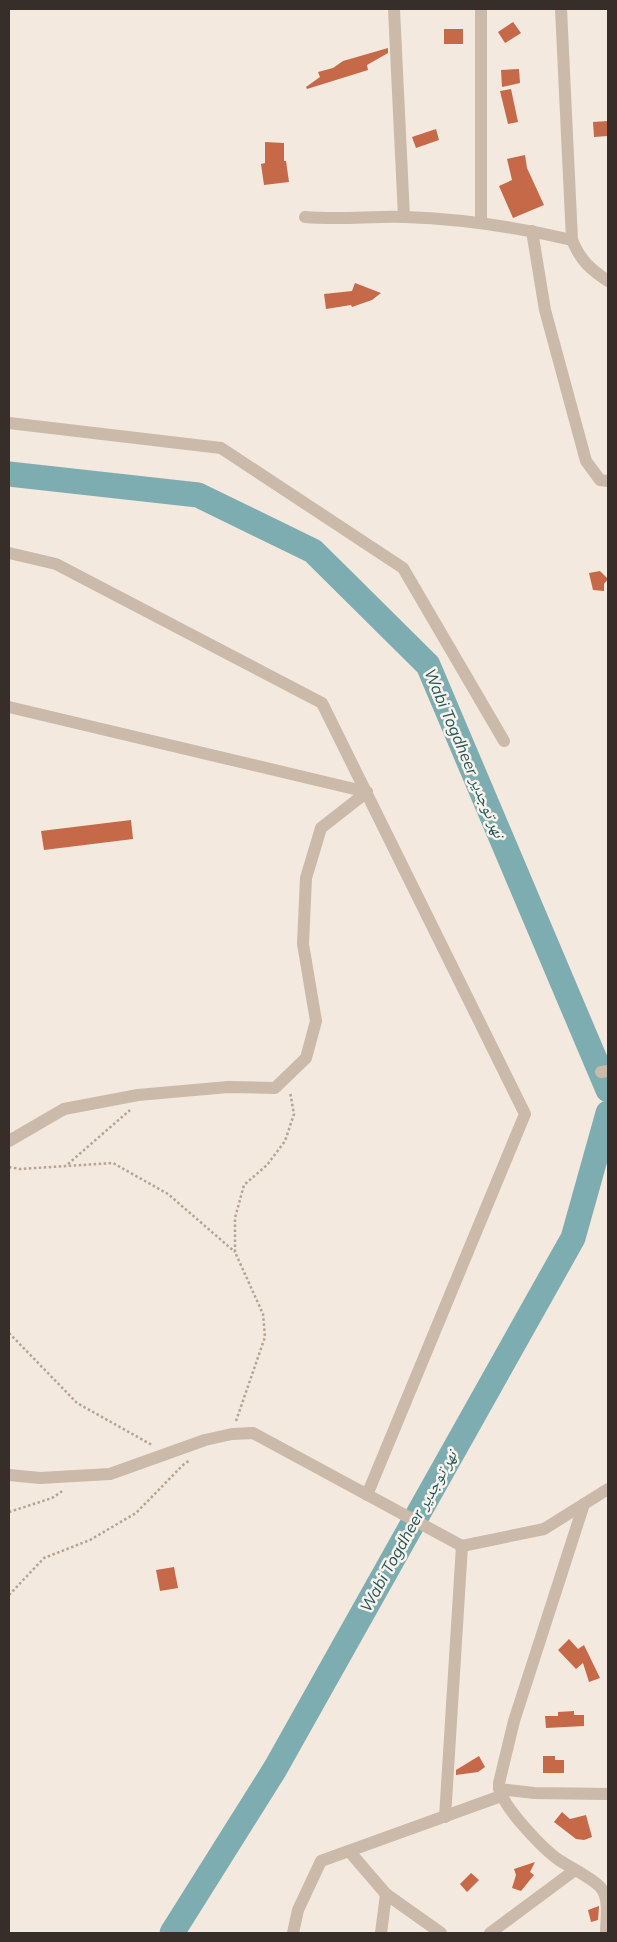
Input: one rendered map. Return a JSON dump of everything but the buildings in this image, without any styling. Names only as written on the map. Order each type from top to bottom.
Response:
[{"type":"street","points":[[394,9],[404,217]]},
{"type":"street","points":[[481,9],[481,223]]},
{"type":"street","points":[[561,9],[572,240],[578,254],[591,269],[608,281]]},
{"type":"street","points":[[305,217],[333,219],[404,217],[481,223],[532,231],[572,240]]},
{"type":"street","points":[[532,231],[545,310],[586,461],[600,480],[608,482]]},
{"type":"street","points":[[9,423],[221,448],[403,568],[504,741]]},
{"type":"street","points":[[9,553],[56,564],[322,703],[525,1114],[368,1495]]},
{"type":"street","points":[[9,707],[367,792]]},
{"type":"street","points":[[9,1141],[64,1109],[138,1095],[228,1087],[275,1088],[306,1058],[316,1021],[303,944],[306,878],[321,828],[367,792]]},
{"type":"street","points":[[9,1475],[40,1478],[110,1474],[205,1440],[232,1434],[253,1433],[462,1546],[544,1529],[608,1489]]},
{"type":"street","points":[[584,1504],[514,1721],[500,1778],[500,1793],[531,1834],[557,1859],[601,1888],[606,1901],[606,1933]]},
{"type":"street","points":[[445,1816],[462,1546]]},
{"type":"street","points":[[292,1933],[298,1910],[321,1861],[445,1816],[500,1793],[608,1794]]},
{"type":"street","points":[[349,1852],[386,1894],[442,1933]]},
{"type":"street","points":[[490,1933],[575,1870]]},
{"type":"street","points":[[381,1933],[386,1894]]},
{"type":"path","points":[[232,1434],[265,1337],[262,1314],[235,1252],[235,1218],[244,1185],[266,1165],[285,1141],[294,1114],[288,1075]]},
{"type":"path","points":[[67,1165],[131,1110]]},
{"type":"path","points":[[9,1167],[113,1163],[168,1194],[235,1252]]},
{"type":"path","points":[[9,1332],[77,1403],[167,1453]]},
{"type":"path","points":[[9,1595],[44,1558],[90,1540],[136,1513],[183,1465],[191,1460]]},
{"type":"path","points":[[9,1512],[52,1498],[66,1489]]},
{"type":"waterway","name":"Wabi Togdheer نهر توجدير","points":[[9,474],[198,495],[313,551],[428,665],[608,1090]]},
{"type":"waterway","name":"Wabi Togdheer نهر توجدير","points":[[172,1933],[275,1769],[573,1238],[608,1113]]}]
